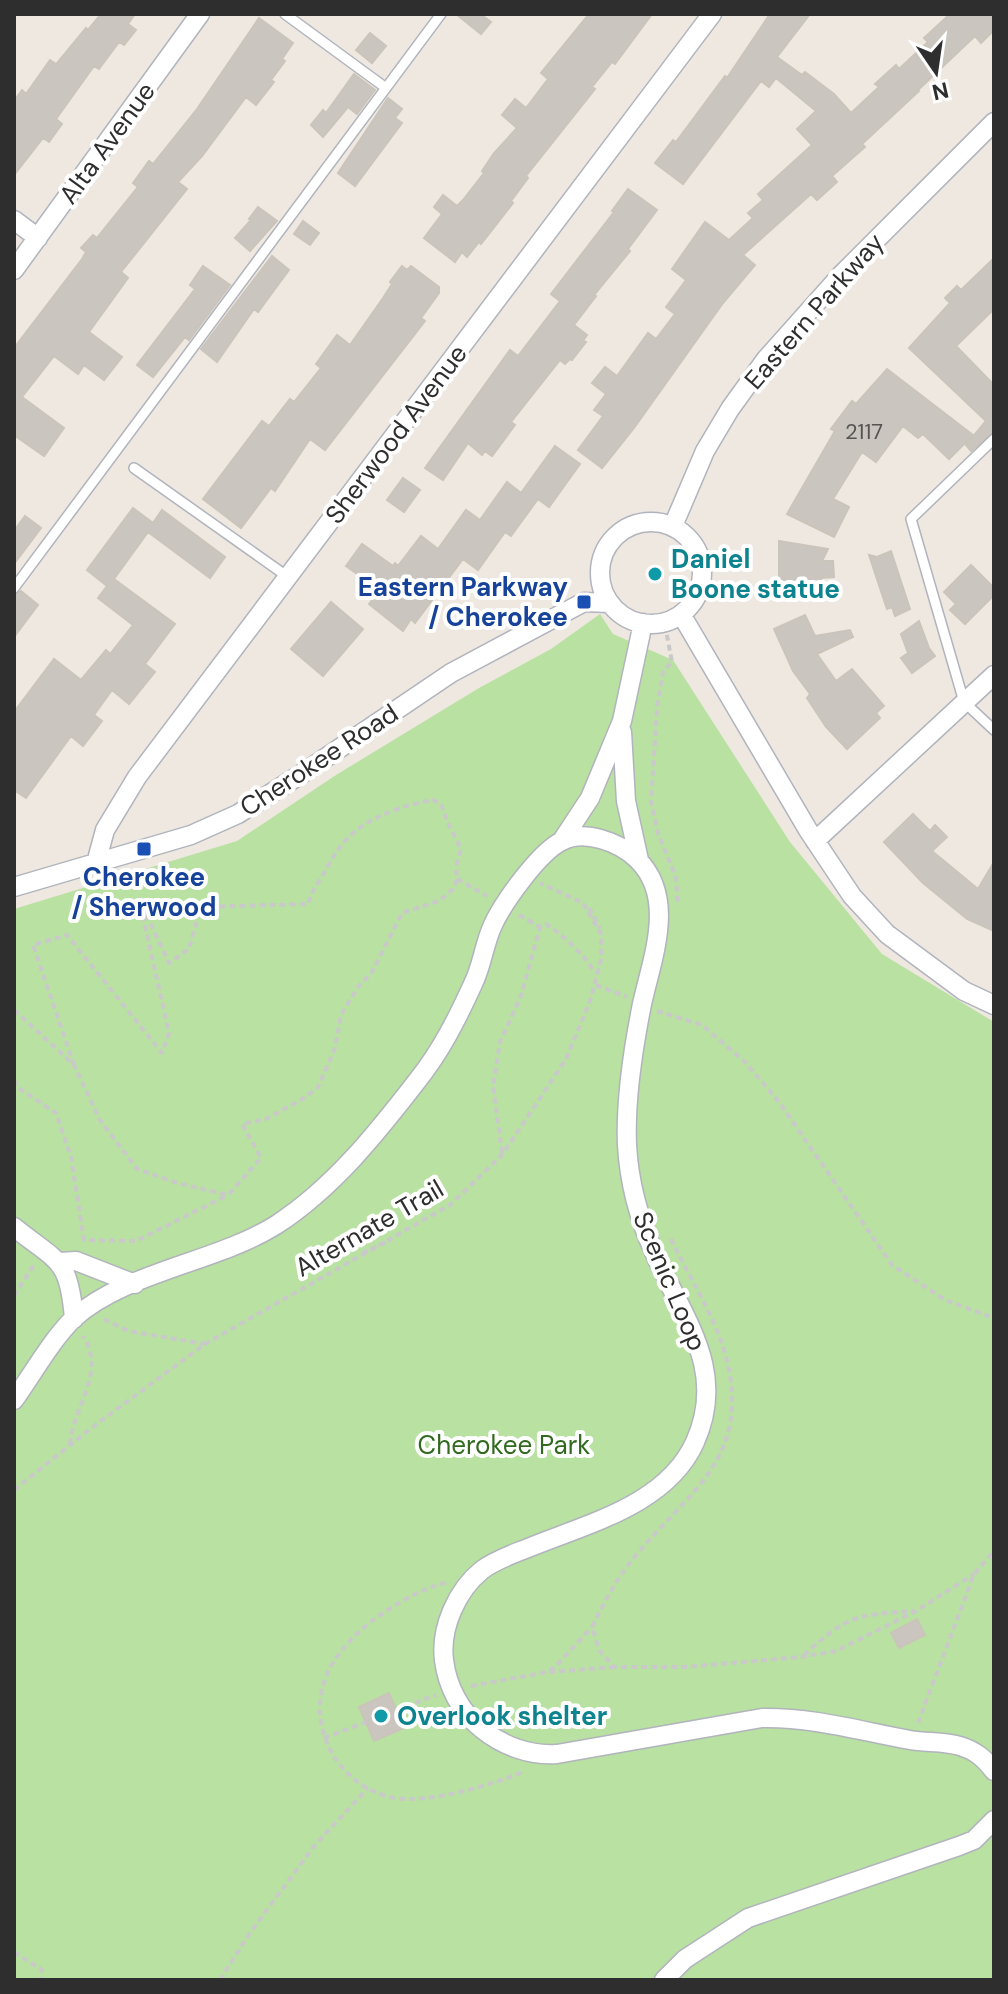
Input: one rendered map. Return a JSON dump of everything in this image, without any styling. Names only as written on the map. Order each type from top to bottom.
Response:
[{"type":"street","name":"Alta Avenue","points":[[14,270],[200,14]]},
{"type":"street","name":"Sherwood Avenue","points":[[96,863],[105,830],[137,777],[712,14]]},
{"type":"street","name":"Eastern Parkway","points":[[673,526],[705,451],[766,359],[841,275],[994,122]]},
{"type":"street","points":[[14,220],[38,238]]},
{"type":"street","points":[[655,521],[673,526],[690,539],[698,553],[702,578],[696,598],[673,618],[643,623],[627,618],[609,603],[600,584],[601,558],[614,537],[631,525],[655,521]]},
{"type":"street","name":"Cherokee Road","points":[[14,887],[191,835],[238,814],[451,673],[584,602],[609,603]]},
{"type":"street","points":[[673,618],[852,896],[887,934],[964,991],[994,1005]]},
{"type":"street","points":[[14,1400],[80,1314],[107,1295],[246,1241],[275,1226],[319,1193],[349,1163],[440,1052],[476,978],[491,928],[503,905],[548,851],[563,839],[590,798],[622,721],[643,623]]},
{"type":"street","points":[[815,841],[994,675]]},
{"type":"street","name":"Scenic Loop","points":[[622,721],[624,781],[639,860],[654,891],[659,924],[631,1076],[627,1132],[630,1173],[654,1252],[699,1346],[707,1384],[703,1421],[685,1460],[656,1489],[625,1507],[484,1568],[476,1576],[453,1608],[445,1631],[443,1657],[452,1689],[471,1719],[486,1732],[514,1748],[543,1755],[762,1718],[809,1719],[912,1741],[958,1745],[988,1752],[994,1771]]},
{"type":"street","points":[[563,839],[579,836],[610,842],[639,860]]},
{"type":"street","points":[[14,1227],[60,1262],[80,1314]]},
{"type":"street","points":[[60,1262],[76,1261],[135,1284]]},
{"type":"street","points":[[664,1980],[685,1959],[748,1918],[959,1846],[974,1840],[994,1820]]},
{"type":"lane","points":[[285,14],[386,88]]},
{"type":"lane","points":[[14,588],[441,14]]},
{"type":"lane","points":[[994,439],[911,519],[964,702],[994,730]]},
{"type":"lane","points":[[134,468],[288,577]]},
{"type":"path","points":[[673,618],[672,662],[663,671],[657,709],[651,802],[658,833],[676,878],[679,897],[677,918]]},
{"type":"path","points":[[14,1080],[17,1087],[56,1113],[71,1157],[84,1240],[136,1241],[228,1195],[261,1158],[242,1124],[266,1119],[318,1087],[335,1048],[341,1015],[358,987],[372,972],[402,913],[439,901],[453,889],[461,849],[441,804],[433,800],[383,815],[353,833],[333,857],[308,904],[201,907],[189,949],[169,963],[139,899],[169,1033],[162,1053],[67,935],[33,945],[74,1065],[100,1120],[137,1169],[177,1183],[228,1195]]},
{"type":"path","points":[[457,879],[503,905]]},
{"type":"path","points":[[535,881],[583,903],[596,919],[601,934],[601,960],[595,973],[596,985],[590,1001]]},
{"type":"path","points":[[530,922],[540,927]]},
{"type":"path","points":[[502,1155],[493,1086],[500,1042],[521,996],[540,927],[546,924],[559,933],[595,973]]},
{"type":"path","name":"Alternate Trail","points":[[34,1473],[205,1344],[450,1205],[502,1155],[566,1059],[590,1001],[601,960]]},
{"type":"path","points":[[596,985],[626,996]]},
{"type":"path","points":[[657,1025],[662,1000]]},
{"type":"path","points":[[649,1009],[702,1025],[745,1062],[779,1102],[892,1265],[945,1300],[994,1318]]},
{"type":"path","points":[[14,1010],[74,1065]]},
{"type":"path","points":[[339,1266],[450,1205]]},
{"type":"path","points":[[547,1672],[592,1627],[631,1560],[688,1501],[713,1469],[726,1435],[731,1381],[723,1348],[668,1232]]},
{"type":"path","points":[[14,1296],[35,1268]]},
{"type":"path","points":[[80,1314],[128,1331],[205,1344]]},
{"type":"path","points":[[70,1444],[74,1418],[92,1376],[93,1364],[87,1342]]},
{"type":"path","points":[[14,1490],[94,1426]]},
{"type":"path","points":[[396,1710],[452,1689],[547,1672],[614,1667],[684,1667],[836,1651],[916,1611],[974,1574],[994,1551]]},
{"type":"path","points":[[912,1741],[974,1574]]},
{"type":"path","points":[[476,1576],[431,1586],[370,1622],[349,1642],[327,1673],[320,1708],[324,1738],[340,1766],[368,1788],[395,1798],[442,1796],[520,1773],[532,1767],[543,1755]]},
{"type":"path","points":[[801,1657],[836,1626],[864,1614],[916,1611]]},
{"type":"path","points":[[592,1627],[599,1650],[614,1667]]},
{"type":"path","points":[[324,1738],[366,1722]]},
{"type":"path","points":[[220,1980],[249,1934],[315,1845],[368,1788]]},
{"type":"path","points":[[14,1952],[42,1970],[41,1980]]},
{"type":"green space","name":"Cherokee Park","points":[[600,614],[613,634],[673,660],[790,842],[882,954],[994,1022],[994,1980],[14,1980],[14,909],[237,841],[336,775],[479,688],[551,649]]},
{"type":"building","points":[[101,14],[135,14],[128,24],[136,30],[124,45],[119,42],[99,69],[94,66],[56,119],[62,124],[49,142],[43,138],[14,175],[14,101],[22,90],[26,94],[50,60],[56,64],[58,62]]},
{"type":"building","points":[[456,14],[480,14],[491,22],[481,34]]},
{"type":"building","points":[[589,14],[652,14],[615,64],[612,62],[592,87],[595,89],[526,176],[528,178],[511,201],[513,203],[481,244],[479,242],[467,257],[462,252],[455,262],[424,238],[442,214],[434,207],[443,195],[457,206],[463,200],[484,173],[482,171],[494,153],[517,128],[502,115],[515,99],[526,108],[548,79],[541,73]]},
{"type":"building","points":[[770,14],[810,14],[777,57],[802,75],[805,72],[834,94],[851,113],[879,87],[875,84],[896,65],[899,69],[928,42],[924,38],[950,14],[994,14],[994,30],[981,43],[975,36],[918,90],[862,144],[865,147],[832,176],[837,182],[817,200],[811,194],[743,255],[755,265],[723,303],[602,468],[578,450],[603,416],[594,410],[606,394],[592,383],[605,367],[617,376],[648,333],[656,339],[675,314],[666,307],[686,280],[672,269],[705,222],[729,240],[753,218],[748,213],[763,200],[758,194],[812,145],[797,129],[816,111],[776,78],[769,87],[761,81],[683,184],[655,163],[673,140],[676,142],[725,76],[727,78]]},
{"type":"building","points":[[259,18],[293,43],[271,80],[274,82],[256,105],[246,97],[202,156],[178,182],[187,189],[121,272],[128,278],[89,332],[122,357],[104,380],[84,365],[78,374],[54,356],[22,397],[64,428],[44,456],[14,435],[14,348],[82,259],[86,252],[81,248],[93,235],[97,238],[138,187],[133,183],[149,161],[153,164],[197,109]]},
{"type":"building","points":[[370,33],[386,46],[372,63],[356,50]]},
{"type":"building","points":[[354,74],[375,90],[357,114],[348,107],[323,137],[311,125],[323,110],[326,113]]},
{"type":"building","points":[[388,98],[402,109],[395,118],[402,123],[355,186],[338,173]]},
{"type":"building","points":[[628,189],[657,210],[574,325],[587,335],[583,341],[586,342],[572,360],[565,364],[560,360],[511,422],[515,425],[492,456],[485,451],[482,455],[468,443],[443,480],[425,468],[510,350],[518,356],[560,301],[551,294]]},
{"type":"building","points":[[258,207],[277,221],[250,251],[235,238]]},
{"type":"building","points":[[303,221],[319,233],[310,245],[294,234]]},
{"type":"building","points":[[272,256],[289,270],[258,312],[254,309],[217,362],[201,349]]},
{"type":"building","points":[[994,258],[994,309],[956,346],[994,385],[994,432],[971,451],[966,445],[986,421],[909,348],[950,303],[945,298],[957,286],[961,290]]},
{"type":"building","points":[[203,266],[230,285],[189,340],[185,337],[153,377],[137,365],[195,289],[190,285]]},
{"type":"building","points":[[402,266],[407,270],[411,266],[439,287],[439,293],[421,318],[425,321],[325,450],[310,439],[275,491],[271,488],[241,528],[203,499],[262,421],[269,426],[290,399],[294,402],[321,368],[316,364],[337,335],[350,345]]},
{"type":"building","points":[[887,369],[973,435],[949,459],[923,434],[918,438],[903,426],[876,462],[862,452],[833,499],[849,507],[834,537],[787,514],[835,431],[831,429],[852,401],[856,404]]},
{"type":"building","points":[[555,446],[580,464],[549,507],[538,499],[511,536],[505,532],[478,570],[463,559],[415,623],[411,619],[403,631],[369,604],[380,590],[346,566],[362,544],[393,566],[395,563],[398,566],[421,536],[438,549],[466,510],[480,520],[507,482],[521,493]]},
{"type":"building","points":[[403,478],[420,490],[404,512],[387,500]]},
{"type":"building","points":[[133,508],[153,523],[162,510],[225,557],[210,578],[148,532],[114,579],[175,624],[145,664],[155,672],[129,704],[112,690],[94,715],[102,721],[83,746],[71,736],[26,798],[14,790],[14,712],[54,659],[81,680],[106,650],[110,654],[133,625],[98,598],[107,586],[87,570]]},
{"type":"building","points":[[25,516],[41,528],[14,564],[14,531]]},
{"type":"building","points":[[779,541],[828,549],[822,561],[833,561],[834,577],[821,578],[822,599],[787,598],[786,585],[779,584]]},
{"type":"building","points":[[891,551],[910,609],[895,616],[892,607],[887,609],[869,555],[877,557]]},
{"type":"building","points":[[971,565],[994,588],[994,595],[965,624],[950,610],[956,604],[944,592]]},
{"type":"building","points":[[21,591],[38,605],[14,637],[14,595]]},
{"type":"building","points":[[331,602],[363,629],[323,676],[291,649]]},
{"type":"building","points":[[805,615],[815,636],[850,630],[853,637],[817,654],[836,681],[852,669],[884,706],[876,713],[880,718],[847,749],[826,727],[807,698],[810,694],[793,671],[774,629]]},
{"type":"building","points":[[919,621],[935,656],[912,673],[901,658],[908,653],[901,634]]},
{"type":"building","points":[[913,814],[930,831],[935,825],[947,837],[932,851],[978,889],[994,862],[994,931],[967,919],[923,883],[884,842]]},
{"type":"building","points":[[917,1619],[925,1635],[899,1648],[891,1633]]},
{"type":"building","name":"Overlook shelter","points":[[389,1693],[404,1728],[374,1741],[359,1707]]},
{"type":"place","name":"Daniel Boone statue","points":[[655,574]]},
{"type":"place","name":"Eastern Parkway / Cherokee","points":[[584,602]]},
{"type":"place","name":"Cherokee / Sherwood","points":[[144,849]]},
{"type":"place","name":"Overlook shelter","points":[[381,1716]]}]
